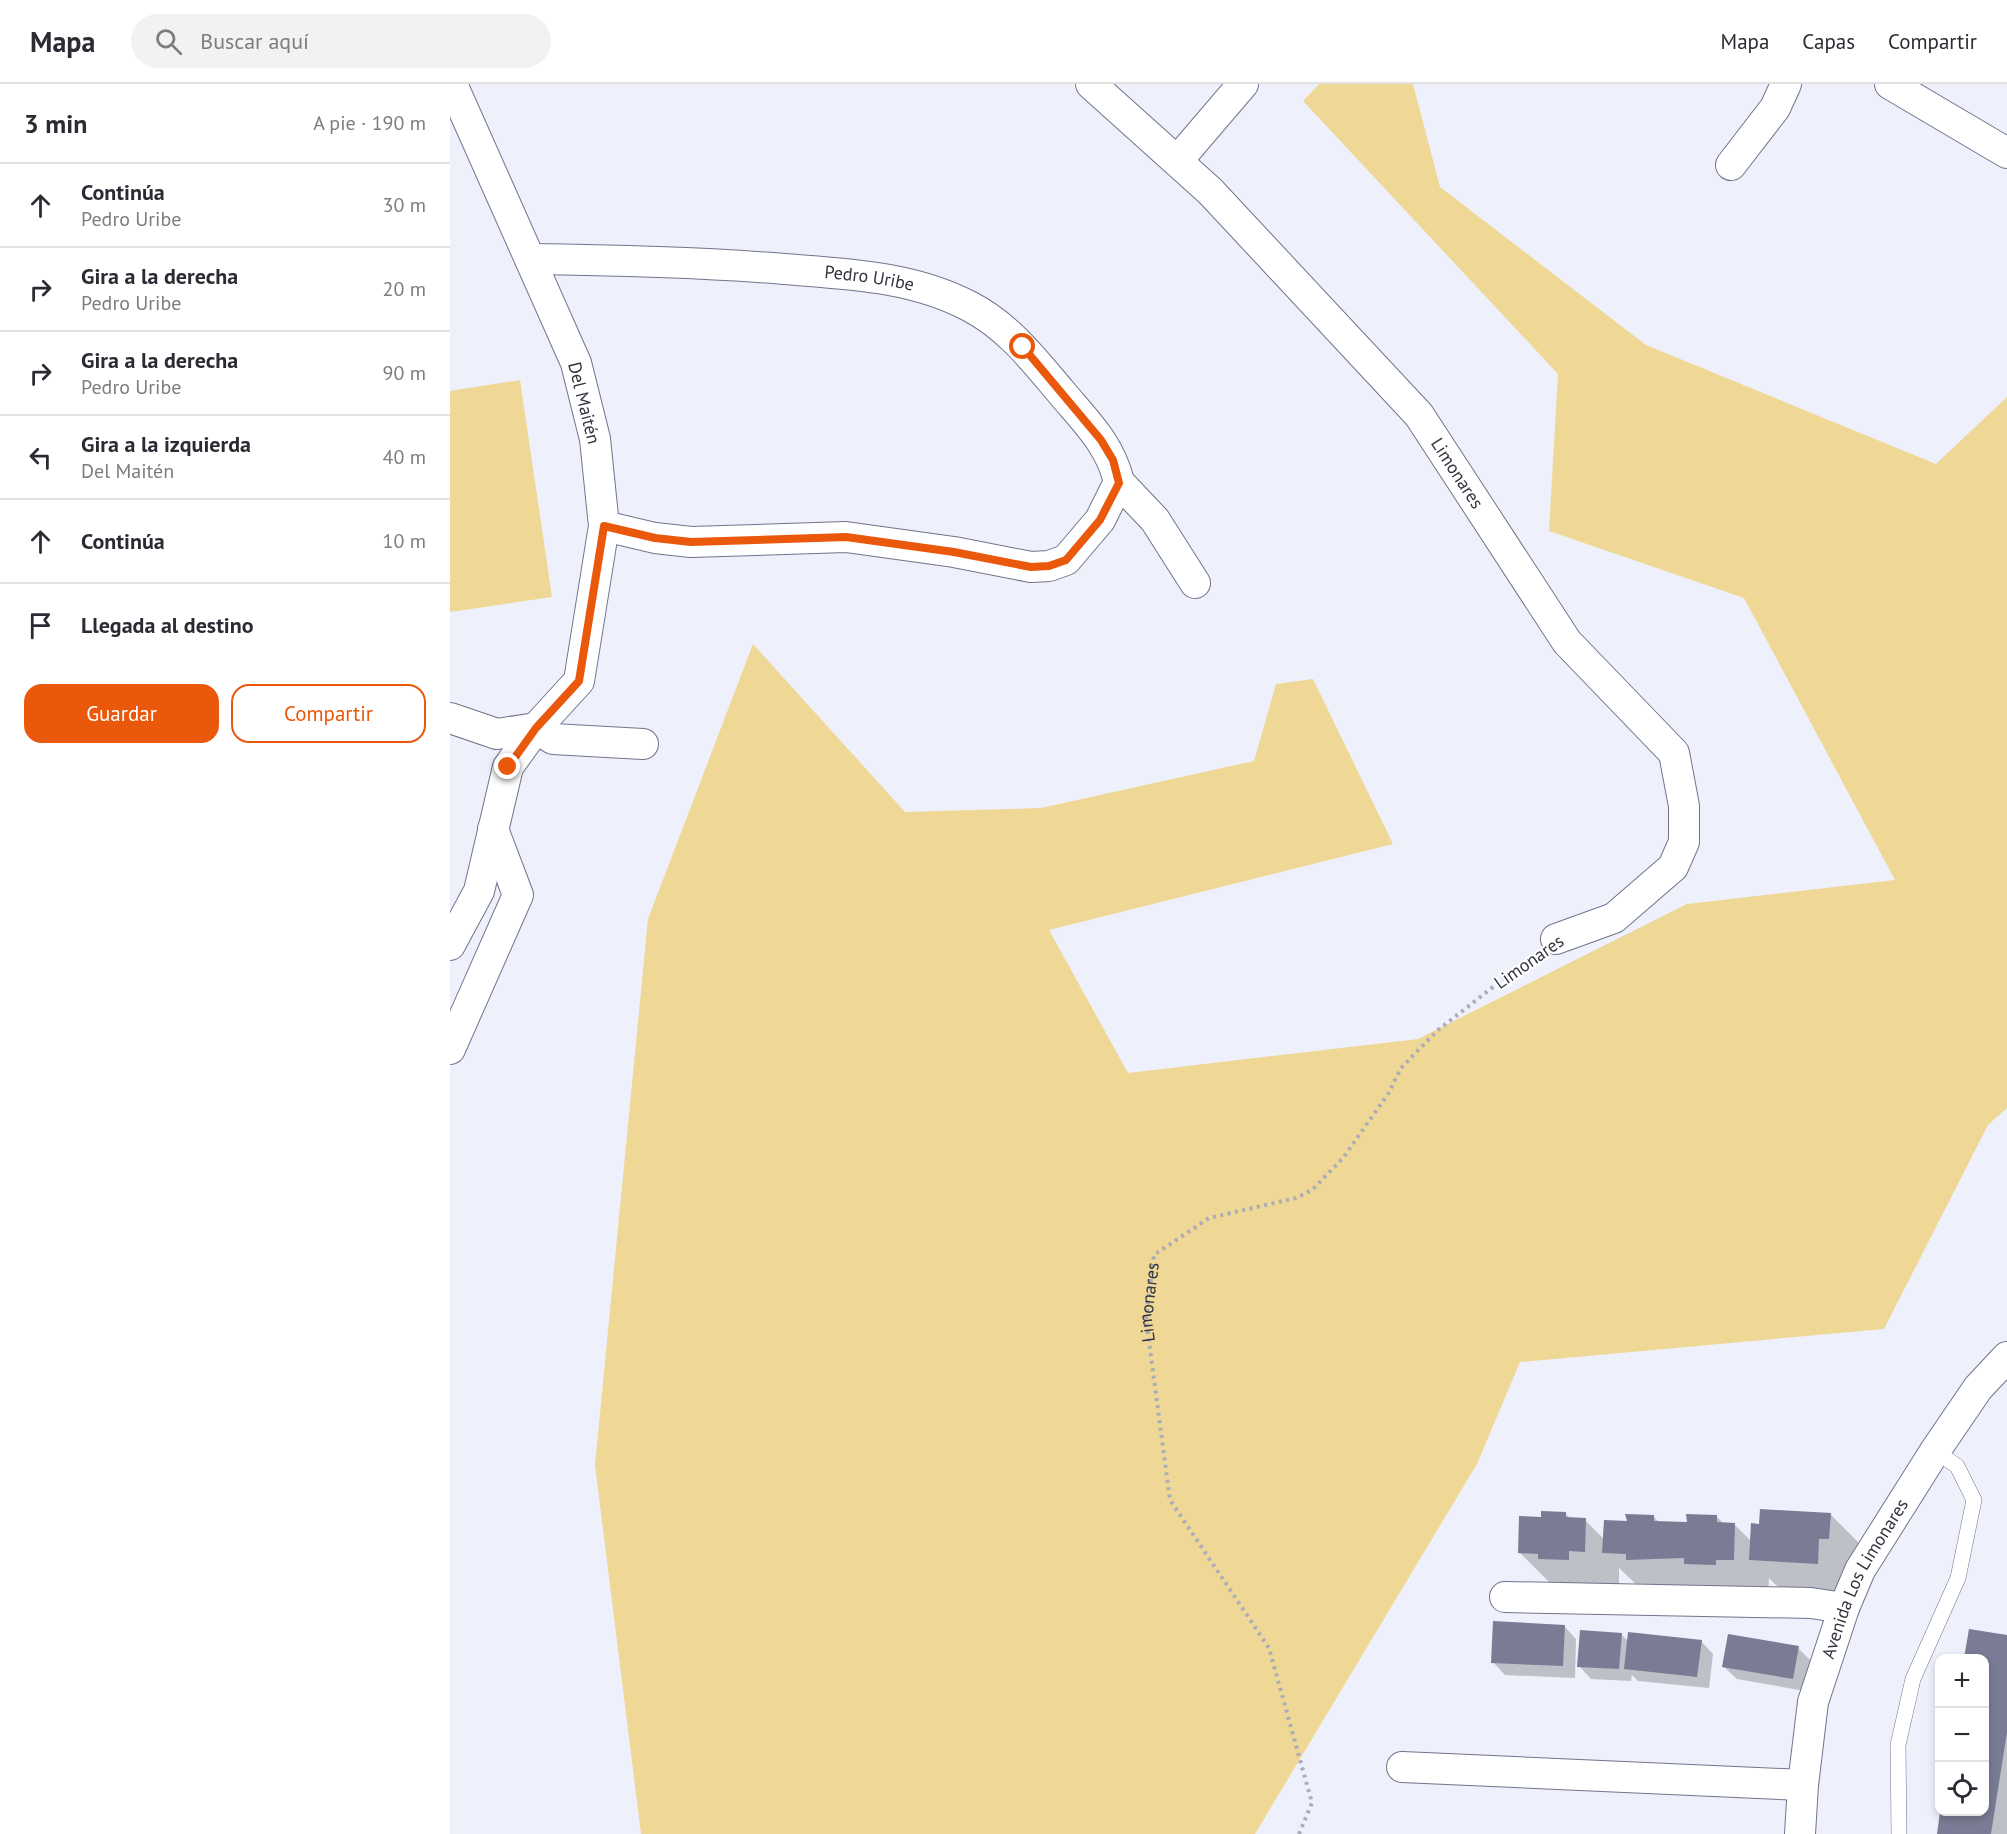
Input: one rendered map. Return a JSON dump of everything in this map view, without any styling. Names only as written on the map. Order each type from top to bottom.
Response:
[{"type":"street","name":"Del Maitén","points":[[450,945],[479,891],[508,767],[536,728],[579,681],[604,526],[595,439],[576,363],[452,84]]},
{"type":"street","name":"Limonares","points":[[1091,84],[1178,160],[1419,415],[1567,642],[1674,753],[1684,806],[1684,842],[1673,867],[1614,918],[1556,939]]},
{"type":"street","points":[[1178,160],[1244,84]]},
{"type":"street","points":[[1731,165],[1774,108],[1786,84]]},
{"type":"street","points":[[1890,84],[2007,153]]},
{"type":"street","name":"Pedro Uribe","points":[[530,259],[692,262],[887,278],[938,294],[978,312],[996,323],[1023,347],[1101,440],[1113,460],[1119,483],[1155,520],[1195,583]]},
{"type":"street","points":[[604,526],[655,538],[691,542],[846,537],[954,552],[1031,567],[1049,566],[1066,560],[1100,520],[1119,483]]},
{"type":"street","points":[[450,718],[496,734],[536,728],[553,739],[643,744]]},
{"type":"street","points":[[450,1049],[518,895],[494,830]]},
{"type":"street","name":"Avenida Los Limonares","points":[[1800,1834],[1803,1785],[1813,1702],[1844,1608],[1860,1570],[1935,1451],[1978,1388],[2007,1357]]},
{"type":"street","points":[[1505,1597],[1811,1603],[1844,1608]]},
{"type":"street","points":[[1402,1767],[1803,1785]]},
{"type":"lane","points":[[1899,1834],[1898,1745],[1913,1679],[1958,1578],[1974,1500],[1958,1466],[1935,1451]]},
{"type":"path","name":"Limonares","points":[[1299,1834],[1312,1803],[1269,1648],[1170,1500],[1146,1319],[1154,1255],[1209,1218],[1296,1198],[1312,1190],[1343,1158],[1388,1094],[1401,1068],[1438,1030],[1556,939]]},
{"type":"shaded area","points":[[1319,84],[1413,84],[1440,187],[1646,345],[1936,464],[2007,397],[2007,1108],[1988,1125],[1884,1329],[1520,1362],[1477,1464],[1255,1834],[641,1834],[595,1465],[648,919],[753,644],[905,812],[1041,808],[1254,761],[1276,684],[1313,679],[1393,844],[1049,930],[1128,1073],[1418,1039],[1687,904],[1895,880],[1744,598],[1549,531],[1558,374],[1303,101]]},
{"type":"shaded area","points":[[520,380],[552,597],[450,612],[450,391]]},
{"type":"building","points":[[1760,1509],[1831,1513],[1829,1539],[1819,1539],[1818,1564],[1749,1560],[1751,1523],[1759,1524]]},
{"type":"building","points":[[1541,1511],[1566,1512],[1566,1517],[1586,1518],[1585,1552],[1569,1551],[1569,1560],[1538,1559],[1538,1554],[1518,1553],[1519,1516],[1541,1517]]},
{"type":"building","points":[[1625,1514],[1654,1515],[1654,1521],[1687,1522],[1686,1514],[1717,1515],[1717,1522],[1735,1523],[1734,1560],[1716,1560],[1716,1565],[1684,1564],[1684,1558],[1626,1560],[1626,1554],[1602,1553],[1604,1520],[1627,1521]]},
{"type":"building","points":[[1493,1621],[1565,1625],[1563,1666],[1491,1663]]},
{"type":"building","points":[[1969,1629],[2007,1635],[2007,1732],[1991,1834],[1937,1834],[1939,1816],[1989,1816],[1989,1654],[1965,1654]]},
{"type":"building","points":[[1580,1630],[1622,1633],[1619,1669],[1577,1667]]},
{"type":"building","points":[[1628,1632],[1702,1640],[1697,1677],[1624,1669]]},
{"type":"building","points":[[1728,1634],[1799,1646],[1793,1679],[1722,1667]]},
{"type":"route","points":[[508,767],[536,728],[579,681],[604,526],[655,538],[691,542],[846,537],[954,552],[1031,567],[1049,566],[1066,560],[1100,520],[1119,483],[1113,460],[1101,440],[1023,347]]}]
